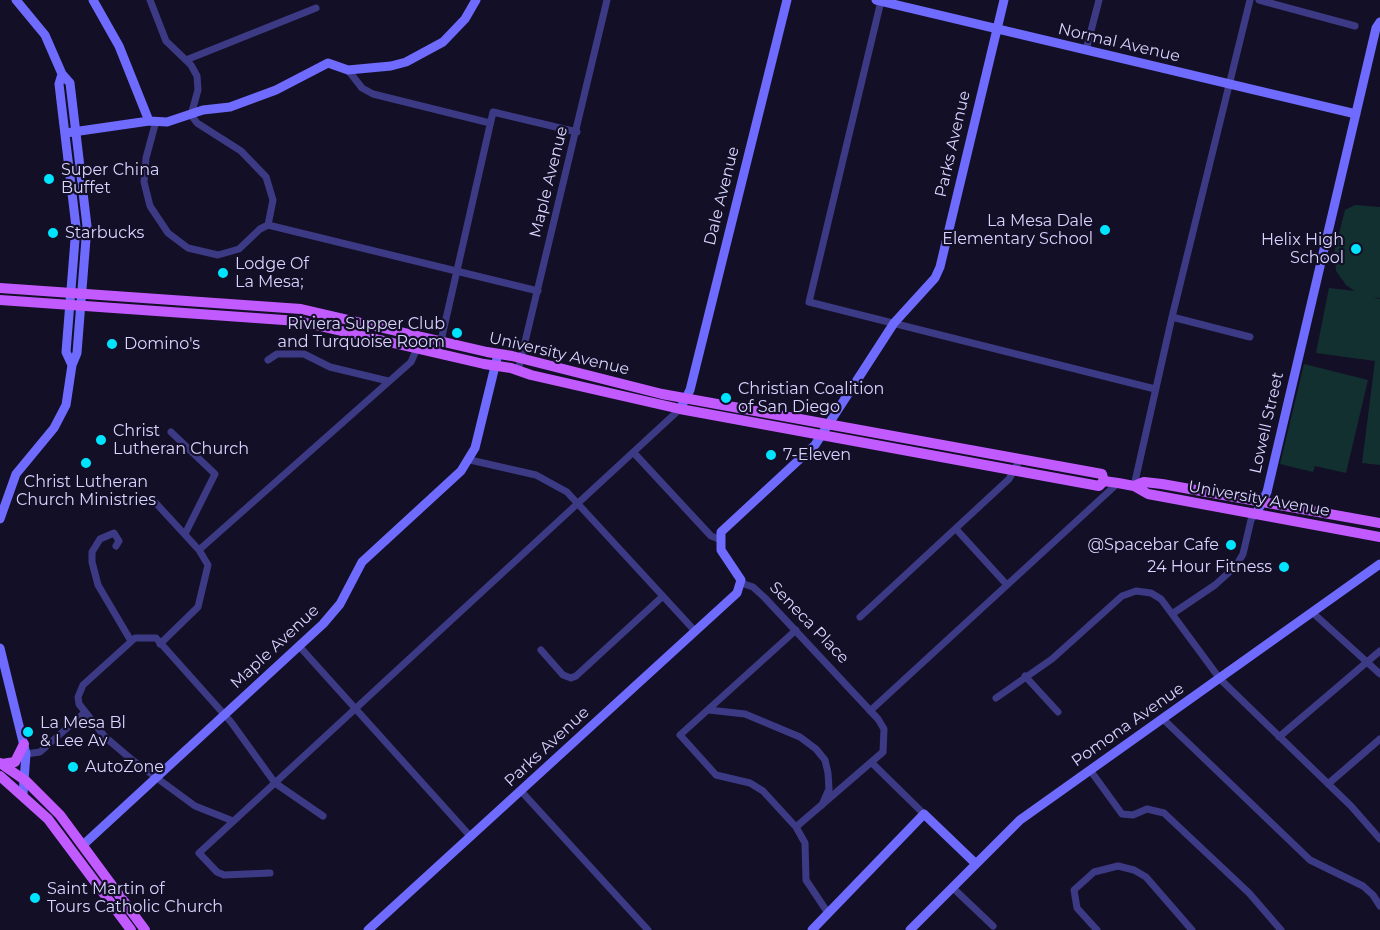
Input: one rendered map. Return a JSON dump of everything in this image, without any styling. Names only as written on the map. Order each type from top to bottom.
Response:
[{"type":"main road","name":"University Avenue","points":[[0,288],[77,299],[298,321],[680,410],[1099,486],[1104,481]]},
{"type":"main road","name":"University Avenue","points":[[0,300],[77,299],[301,309],[440,342],[522,358],[688,399],[1102,474],[1104,481]]},
{"type":"main road","name":"University Avenue","points":[[1104,481],[1134,486],[1148,494],[1257,512],[1380,537]]},
{"type":"main road","name":"University Avenue","points":[[1134,486],[1147,482],[1380,523]]},
{"type":"main road","points":[[1,764],[15,762],[25,749]]},
{"type":"main road","points":[[1,764],[26,781],[55,810],[145,930]]},
{"type":"main road","points":[[0,776],[23,794],[67,841],[131,930]]},
{"type":"street","points":[[16,0],[45,35],[62,74],[70,83],[87,226],[77,299]]},
{"type":"street","points":[[93,0],[119,46],[152,121],[144,182],[150,206],[168,233],[188,248],[218,255],[239,249],[260,229],[268,225],[538,291]]},
{"type":"street","points":[[150,0],[166,41],[195,72],[198,86],[191,115]]},
{"type":"street","points":[[66,134],[152,121],[167,122],[257,98],[328,63],[348,70],[391,66],[424,54],[443,42],[459,27],[476,0]]},
{"type":"street","name":"Maple Avenue","points":[[518,371],[607,0]]},
{"type":"street","name":"Dale Avenue","points":[[688,399],[787,0]]},
{"type":"street","name":"Parks Avenue","points":[[719,539],[721,532],[798,461],[830,425],[894,323],[926,290],[940,267],[1004,0]]},
{"type":"street","points":[[1086,50],[1099,0]]},
{"type":"street","points":[[1134,486],[1172,317],[1250,0]]},
{"type":"street","points":[[1259,0],[1355,26]]},
{"type":"street","points":[[878,1],[810,302],[1155,389]]},
{"type":"street","name":"Normal Avenue","points":[[878,1],[1356,114]]},
{"type":"street","points":[[186,60],[316,8]]},
{"type":"street","name":"Lowell Street","points":[[1172,614],[1215,585],[1236,566],[1243,554],[1251,520],[1264,501],[1380,22]]},
{"type":"street","points":[[348,70],[362,88],[373,94],[490,123]]},
{"type":"street","points":[[0,519],[1,507],[21,465],[62,416],[70,391],[72,365],[77,353],[76,227],[59,84],[62,74]]},
{"type":"street","points":[[438,354],[455,270],[493,112],[577,132]]},
{"type":"street","points":[[191,115],[197,123],[226,140],[263,172],[273,200],[268,225]]},
{"type":"street","points":[[1172,317],[1250,337]]},
{"type":"street","points":[[200,550],[411,362],[418,349],[420,337]]},
{"type":"street","points":[[268,360],[277,354],[304,354],[330,367],[388,381]]},
{"type":"street","name":"Maple Avenue","points":[[83,845],[331,616],[362,562],[453,480],[470,460],[498,354]]},
{"type":"street","points":[[270,873],[224,875],[217,872],[199,853],[634,453],[680,410],[688,399]]},
{"type":"street","points":[[171,432],[214,474],[184,534]]},
{"type":"street","name":"Seneca Place","points":[[634,453],[711,536],[719,539],[724,556],[739,574],[741,583],[753,587],[796,630],[884,729],[883,752],[872,763]]},
{"type":"street","points":[[860,617],[1016,471],[1020,459]]},
{"type":"street","points":[[470,460],[540,476],[567,492],[694,631]]},
{"type":"street","points":[[870,711],[1118,483]]},
{"type":"street","points":[[153,500],[200,550],[208,565],[198,607],[160,644]]},
{"type":"street","points":[[956,529],[1007,585]]},
{"type":"street","points":[[116,546],[119,541],[114,533],[100,539],[92,552],[92,562],[98,585],[131,640]]},
{"type":"street","name":"Pomona Avenue","points":[[910,930],[1020,820],[1380,564]]},
{"type":"street","name":"Parks Avenue","points":[[368,930],[737,593],[741,583]]},
{"type":"street","points":[[996,698],[1052,659],[1127,594],[1141,591],[1154,594],[1172,614],[1220,679],[1328,784],[1380,839]]},
{"type":"street","points":[[541,650],[563,675],[571,678],[576,676],[663,596]]},
{"type":"street","points":[[1312,613],[1380,674]]},
{"type":"street","points":[[796,630],[680,735],[716,775],[750,783],[763,791],[796,827],[806,843],[806,880],[828,913]]},
{"type":"street","points":[[233,821],[195,806],[105,737],[84,712],[78,697],[83,685],[131,640],[148,636],[156,638],[225,714],[275,783],[323,816]]},
{"type":"street","points":[[299,646],[354,710],[471,837]]},
{"type":"street","points":[[0,648],[25,749],[26,781],[23,794]]},
{"type":"street","points":[[1279,737],[1380,651]]},
{"type":"street","points":[[1025,676],[1058,712]]},
{"type":"street","points":[[708,710],[745,714],[800,737],[816,749],[825,760],[828,773],[829,789],[821,807]]},
{"type":"street","points":[[25,749],[40,752],[84,712]]},
{"type":"street","points":[[1163,719],[1310,860],[1363,886],[1380,906]]},
{"type":"street","points":[[1328,784],[1380,739]]},
{"type":"street","points":[[796,827],[872,763],[975,863]]},
{"type":"street","points":[[1090,770],[1122,814],[1133,815],[1147,809],[1164,813],[1249,893],[1281,930]]},
{"type":"street","points":[[521,791],[648,930]]},
{"type":"street","points":[[812,930],[924,814]]},
{"type":"street","points":[[1097,930],[1077,908],[1073,897],[1075,887],[1094,872],[1118,866],[1142,874],[1192,930]]},
{"type":"street","points":[[952,887],[993,926]]},
{"type":"green space","points":[[1355,205],[1380,207],[1380,298],[1373,297],[1380,299],[1380,465],[1362,463],[1375,361],[1316,353],[1329,288],[1355,291],[1346,285],[1336,271],[1334,253],[1345,210]]},
{"type":"green space","points":[[1304,364],[1368,380],[1346,473],[1315,466],[1313,472],[1280,464]]},
{"type":"place","name":"Super China Buffet","points":[[49,179]]},
{"type":"place","name":"La Mesa Dale Elementary School","points":[[1105,230]]},
{"type":"place","name":"Starbucks","points":[[53,233]]},
{"type":"place","name":"Helix High School","points":[[1356,249]]},
{"type":"place","name":"Lodge Of La Mesa;","points":[[223,273]]},
{"type":"place","name":"Riviera Supper Club and Turquoise Room","points":[[457,333]]},
{"type":"place","name":"Domino's","points":[[112,344]]},
{"type":"place","name":"Christian Coalition of San Diego","points":[[726,398]]},
{"type":"place","name":"Christ Lutheran Church","points":[[101,440]]},
{"type":"place","name":"7-Eleven","points":[[771,455]]},
{"type":"place","name":"Christ Lutheran Church Ministries","points":[[86,463]]},
{"type":"place","name":"@Spacebar Cafe","points":[[1231,545]]},
{"type":"place","name":"24 Hour Fitness","points":[[1284,567]]},
{"type":"place","name":"La Mesa Bl & Lee Av","points":[[28,732]]},
{"type":"place","name":"AutoZone","points":[[73,767]]},
{"type":"place","name":"Saint Martin of Tours Catholic Church","points":[[35,898]]}]
